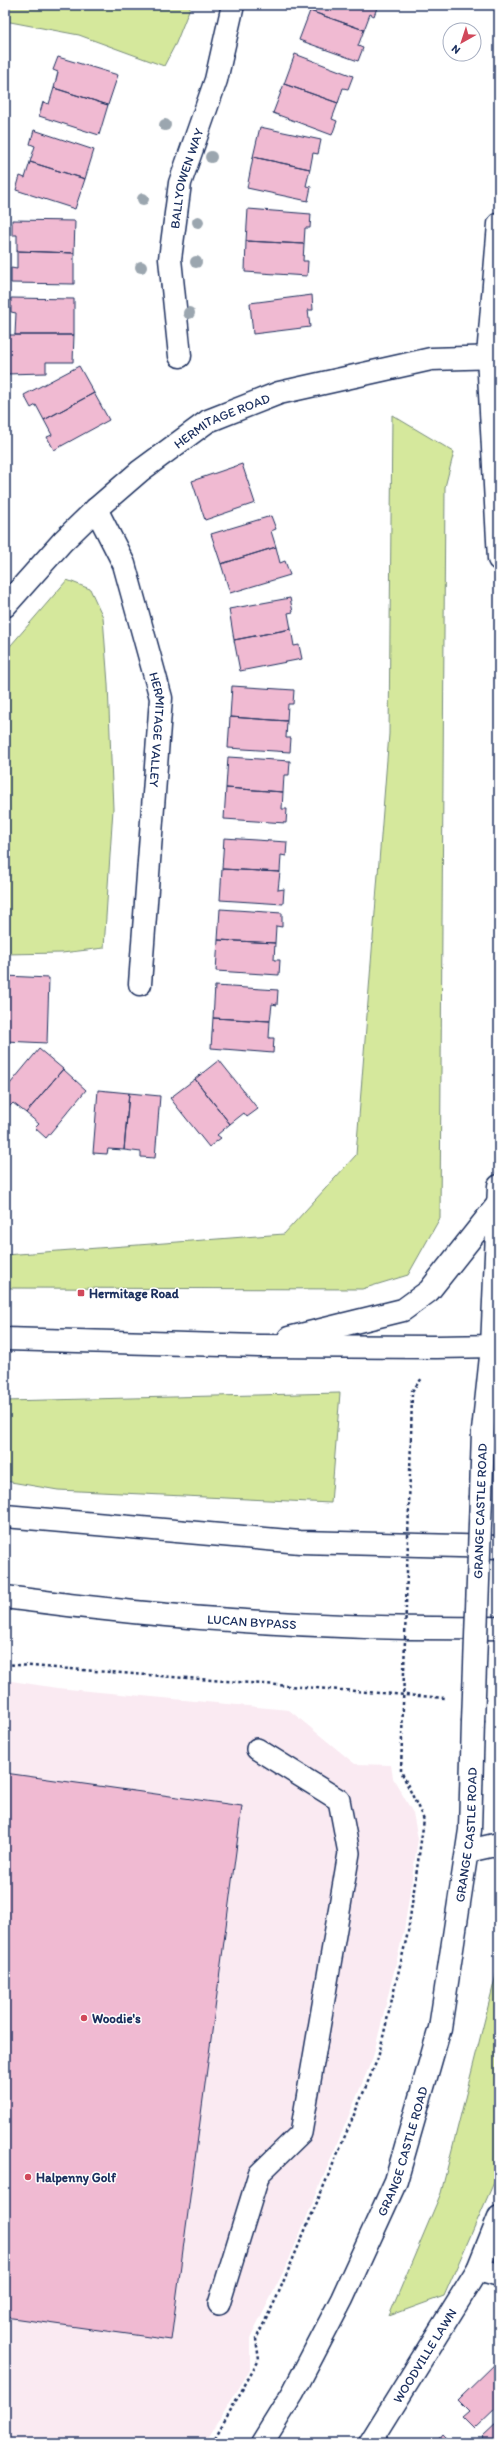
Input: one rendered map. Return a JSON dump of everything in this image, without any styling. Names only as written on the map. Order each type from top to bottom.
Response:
[{"type":"main road","name":"BALLYOWEN WAY","points":[[180,356],[170,258],[180,183],[216,80],[233,5]]},
{"type":"main road","points":[[499,224],[494,357],[499,559]]},
{"type":"main road","name":"HERMITAGE ROAD","points":[[5,606],[63,541],[96,508],[140,471],[208,421],[278,393],[431,358],[494,357]]},
{"type":"main road","name":"HERMITAGE VALLEY","points":[[96,508],[124,564],[161,698],[140,984]]},
{"type":"main road","points":[[259,1346],[403,1310],[429,1291],[499,1195]]},
{"type":"main road","name":"GRANGE CASTLE ROAD","points":[[262,2443],[294,2393],[342,2299],[396,2181],[440,2028],[468,1851],[483,1431],[496,1346],[499,1195]]},
{"type":"main road","points":[[5,1339],[259,1346],[496,1346]]},
{"type":"main road","points":[[5,1516],[300,1542],[499,1547]]},
{"type":"main road","name":"LUCAN BYPASS","points":[[5,1597],[196,1618],[330,1625],[499,1628]]},
{"type":"main road","points":[[468,1851],[499,1844]]},
{"type":"main road","name":"WOODVILLE LAWN","points":[[370,2443],[478,2269],[499,2217]]},
{"type":"main road","points":[[478,2269],[499,2275]]},
{"type":"main road","points":[[271,2443],[294,2393]]},
{"type":"lane","points":[[219,2304],[259,2174],[301,2133],[349,1853],[339,1800],[257,1749]]},
{"type":"path","points":[[212,2443],[260,2360],[256,2338],[276,2299],[378,2058],[408,1932],[424,1820],[401,1771],[412,1391]]},
{"type":"path","points":[[5,1664],[452,1699]]},
{"type":"shaded area","points":[[5,1680],[57,1688],[289,1710],[355,1764],[391,1765],[393,1778],[413,1813],[418,1839],[404,1930],[373,2057],[288,2262],[250,2339],[250,2370],[205,2443],[5,2443]]},
{"type":"green space","points":[[5,5],[191,5],[176,43],[164,66],[79,35],[5,21]]},
{"type":"green space","points":[[392,415],[454,452],[445,487],[440,1218],[408,1275],[362,1289],[5,1288],[5,1255],[284,1234],[356,1155],[389,734]]},
{"type":"green space","points":[[67,580],[90,589],[103,617],[108,684],[113,809],[104,948],[62,953],[5,954],[5,652]]},
{"type":"green space","points":[[340,1393],[331,1503],[58,1490],[5,1481],[5,1401]]},
{"type":"green space","points":[[499,1963],[499,2171],[444,2296],[389,2316],[441,2193]]},
{"type":"building","points":[[312,5],[378,5],[374,16],[370,14],[364,30],[310,11]]},
{"type":"building","points":[[310,11],[364,30],[358,46],[363,48],[358,61],[299,40]]},
{"type":"building","points":[[295,54],[353,76],[348,89],[343,88],[338,103],[284,84]]},
{"type":"building","points":[[58,57],[118,75],[108,105],[54,88],[58,72],[53,70]]},
{"type":"building","points":[[284,84],[338,103],[332,119],[337,121],[332,135],[273,113]]},
{"type":"building","points":[[54,88],[108,105],[99,135],[39,116],[43,102],[49,104]]},
{"type":"building","points":[[260,127],[321,140],[318,154],[313,153],[310,169],[253,157]]},
{"type":"building","points":[[34,130],[94,150],[85,179],[30,162],[35,146],[30,144]]},
{"type":"building","points":[[253,157],[310,169],[306,186],[311,187],[308,201],[247,188]]},
{"type":"building","points":[[30,162],[85,179],[75,209],[16,190],[20,176],[25,178]]},
{"type":"building","points":[[248,209],[311,214],[310,228],[305,228],[304,244],[246,241]]},
{"type":"building","points":[[12,220],[75,221],[74,253],[17,251],[17,235],[12,235]]},
{"type":"building","points":[[246,241],[304,244],[303,261],[308,261],[307,276],[245,272]]},
{"type":"building","points":[[17,251],[74,253],[74,284],[11,283],[11,268],[17,269]]},
{"type":"building","points":[[312,295],[313,310],[308,310],[310,327],[253,334],[250,303]]},
{"type":"building","points":[[11,298],[74,299],[74,335],[15,335],[16,313],[11,312]]},
{"type":"building","points":[[5,335],[74,335],[73,362],[46,362],[46,373],[5,374]]},
{"type":"building","points":[[79,366],[94,393],[44,420],[36,405],[31,408],[24,395]]},
{"type":"building","points":[[94,393],[109,420],[54,450],[47,437],[52,435],[44,420]]},
{"type":"building","points":[[242,464],[255,503],[205,520],[192,481]]},
{"type":"building","points":[[271,516],[276,529],[271,531],[276,547],[221,564],[211,534]]},
{"type":"building","points":[[276,547],[280,563],[285,561],[290,575],[230,593],[221,564]]},
{"type":"building","points":[[290,598],[293,612],[288,613],[291,629],[234,640],[229,609]]},
{"type":"building","points":[[291,629],[294,646],[299,645],[302,659],[240,671],[234,640]]},
{"type":"building","points":[[232,686],[294,690],[293,704],[288,704],[287,721],[230,717]]},
{"type":"building","points":[[230,717],[287,721],[286,738],[291,738],[290,752],[228,748]]},
{"type":"building","points":[[228,757],[290,761],[289,775],[284,775],[283,792],[226,788]]},
{"type":"building","points":[[226,788],[283,792],[282,809],[287,809],[286,823],[224,819]]},
{"type":"building","points":[[224,838],[287,842],[286,856],[281,855],[280,872],[222,869]]},
{"type":"building","points":[[222,869],[280,872],[278,890],[284,889],[283,904],[220,900]]},
{"type":"building","points":[[220,909],[282,913],[282,927],[276,926],[275,943],[218,940]]},
{"type":"building","points":[[218,940],[275,943],[274,960],[280,960],[279,975],[216,971]]},
{"type":"building","points":[[5,976],[49,978],[47,1043],[5,1041]]},
{"type":"building","points":[[215,986],[278,990],[277,1005],[272,1004],[270,1021],[213,1018]]},
{"type":"building","points":[[213,1018],[270,1021],[269,1038],[274,1038],[273,1053],[211,1048]]},
{"type":"building","points":[[39,1049],[63,1069],[26,1113],[13,1103],[9,1107],[5,1103],[5,1090]]},
{"type":"building","points":[[219,1060],[258,1109],[247,1117],[244,1113],[230,1124],[195,1079]]},
{"type":"building","points":[[63,1069],[86,1090],[46,1138],[35,1128],[39,1124],[26,1113]]},
{"type":"building","points":[[195,1079],[230,1124],[217,1135],[221,1138],[209,1147],[170,1098]]},
{"type":"building","points":[[98,1090],[129,1093],[124,1150],[108,1149],[107,1154],[93,1153]]},
{"type":"building","points":[[129,1093],[160,1096],[155,1158],[141,1157],[141,1152],[124,1150]]},
{"type":"building","points":[[5,1773],[242,1806],[171,2340],[5,2317]]},
{"type":"building","points":[[499,2360],[499,2405],[474,2429],[462,2417],[469,2411],[458,2400]]},
{"type":"building","points":[[499,2421],[499,2443],[488,2443],[482,2437]]},
{"type":"building","points":[[443,2434],[452,2443],[435,2443]]},
{"type":"place","name":"Hermitage Road","points":[[81,1293]]},
{"type":"place","name":"Woodie's","points":[[84,2018]]},
{"type":"place","name":"Halpenny Golf","points":[[28,2177]]}]
